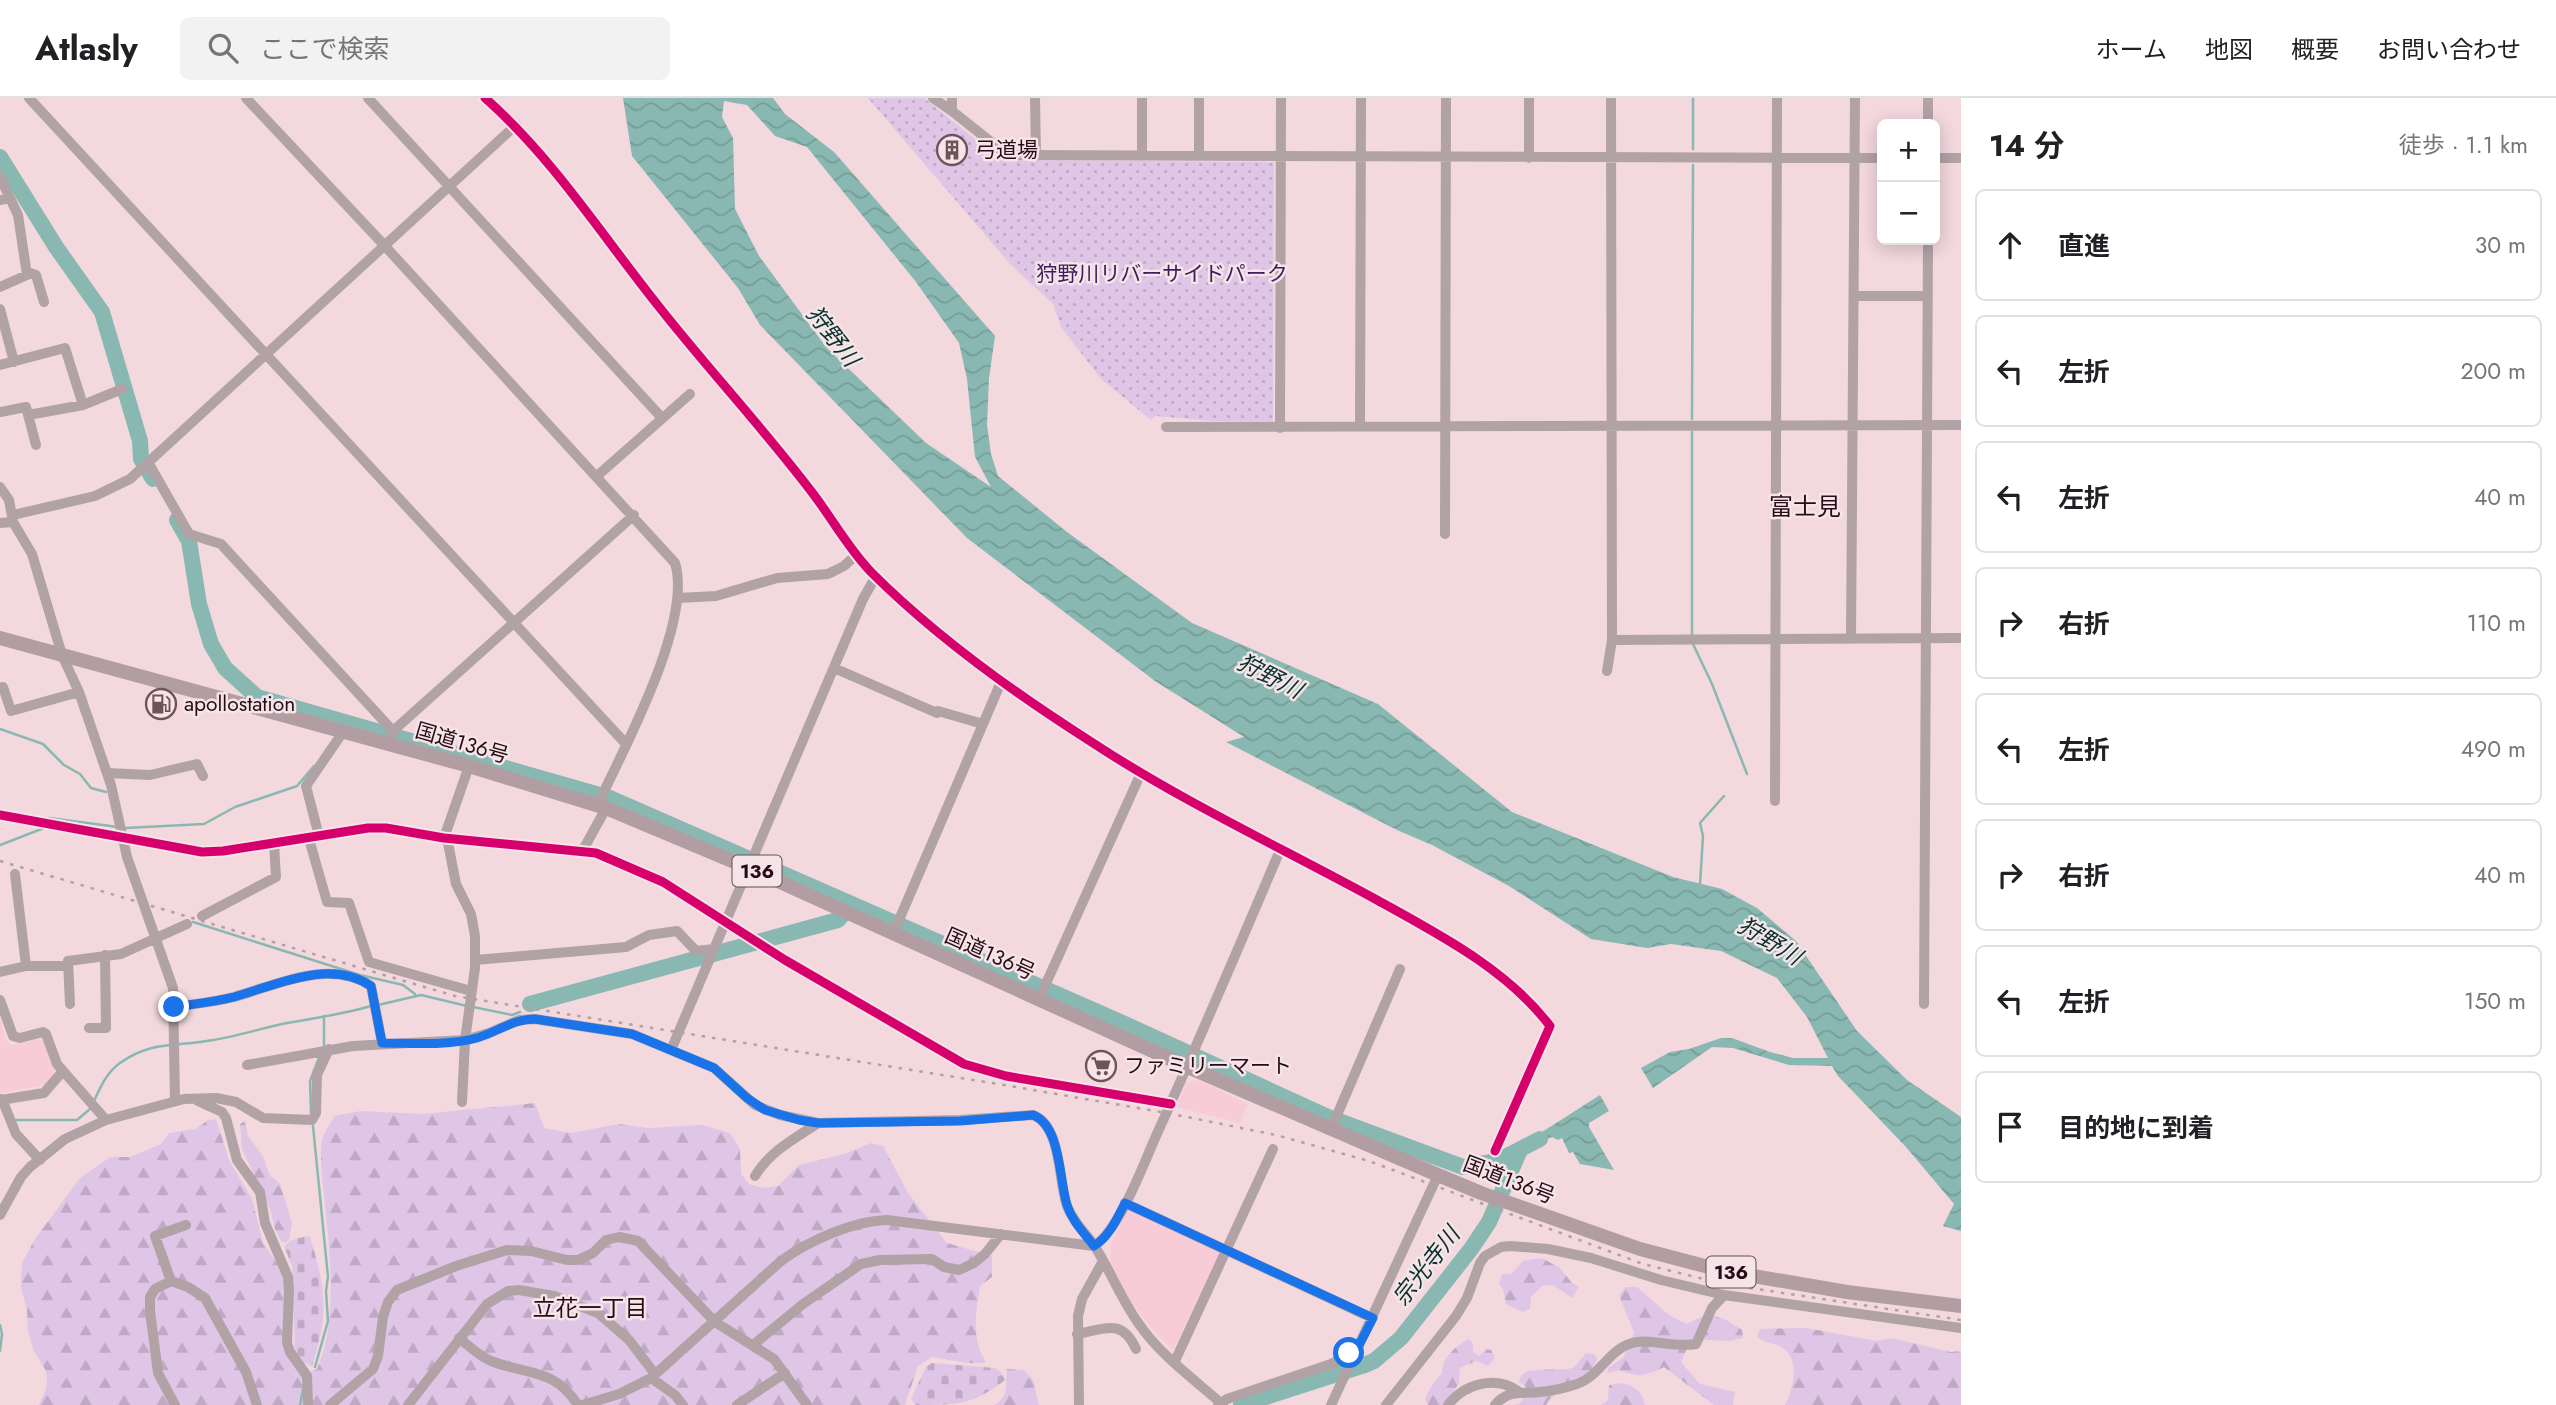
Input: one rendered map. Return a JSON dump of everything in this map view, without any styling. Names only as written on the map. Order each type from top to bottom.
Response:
[{"type":"highway","name":"国道136号","points":[[0,638],[343,732],[390,738],[470,766],[602,806],[749,868],[1039,999],[1191,1058],[1331,1129],[1438,1175],[1481,1193],[1640,1249],[1724,1271],[1847,1292],[1961,1306]]},
{"type":"street","points":[[29,98],[626,744]]},
{"type":"street","points":[[246,98],[634,515],[675,563],[678,572],[678,598],[667,647],[583,850]]},
{"type":"street","points":[[368,98],[662,418]]},
{"type":"street","points":[[485,98],[516,125],[570,190],[661,309],[811,491],[856,555],[951,645],[1001,682],[1141,773],[1418,923],[1506,979],[1532,1003],[1550,1026],[1495,1151]]},
{"type":"street","points":[[933,98],[1004,152],[1035,156],[1877,158]]},
{"type":"street","points":[[952,98],[952,111]]},
{"type":"street","points":[[1035,98],[1035,156]]},
{"type":"street","points":[[1142,98],[1142,155]]},
{"type":"street","points":[[1199,98],[1199,155]]},
{"type":"street","points":[[1280,98],[1280,428]]},
{"type":"street","points":[[1360,426],[1362,98]]},
{"type":"street","points":[[1444,534],[1446,98]]},
{"type":"street","points":[[1529,98],[1529,158]]},
{"type":"street","points":[[1607,671],[1612,640],[1611,98]]},
{"type":"street","points":[[1774,801],[1777,98]]},
{"type":"street","points":[[1851,638],[1855,98]]},
{"type":"street","points":[[1928,98],[1928,119]]},
{"type":"street","points":[[0,523],[98,495],[124,483],[516,125]]},
{"type":"street","points":[[1940,158],[1961,158]]},
{"type":"street","points":[[0,177],[5,199],[18,215],[27,275]]},
{"type":"street","points":[[1924,1004],[1928,245]]},
{"type":"street","points":[[0,287],[30,273],[36,275],[44,302]]},
{"type":"street","points":[[1854,296],[1928,296]]},
{"type":"street","points":[[0,309],[14,362]]},
{"type":"street","points":[[0,365],[65,348],[83,405]]},
{"type":"street","points":[[28,415],[83,405],[122,389]]},
{"type":"street","points":[[597,476],[690,394]]},
{"type":"street","points":[[0,412],[24,406],[36,445]]},
{"type":"street","points":[[1166,427],[1961,425]]},
{"type":"street","points":[[148,462],[189,534],[221,544],[390,738],[512,622],[634,515]]},
{"type":"street","points":[[0,487],[7,496],[13,518],[30,547],[62,655],[79,692],[114,794],[127,857],[173,988],[175,1101]]},
{"type":"street","points":[[678,598],[716,596],[771,579],[828,574],[844,566],[856,555]]},
{"type":"street","points":[[671,1050],[863,599],[876,576]]},
{"type":"street","points":[[1612,640],[1961,638]]},
{"type":"street","points":[[834,668],[937,713],[938,711],[983,724]]},
{"type":"street","points":[[892,934],[1001,682]]},
{"type":"street","points":[[0,688],[3,687],[11,711],[79,692]]},
{"type":"street","points":[[343,732],[306,786],[327,902],[349,903],[366,960],[471,991]]},
{"type":"street","points":[[107,774],[150,775],[197,764],[203,776]]},
{"type":"street","points":[[462,1102],[465,1040],[475,960],[474,924],[456,881],[446,838],[470,766]]},
{"type":"street","points":[[1039,999],[1141,773]]},
{"type":"street","points":[[0,815],[202,852],[274,844],[368,828],[386,828],[446,838],[596,853],[663,882],[785,960],[964,1064],[1006,1076],[1171,1104]]},
{"type":"street","points":[[202,916],[276,877],[274,844]]},
{"type":"street","points":[[1094,1246],[1107,1234],[1125,1203],[1171,1104],[1281,848]]},
{"type":"street","points":[[15,874],[26,967]]},
{"type":"street","points":[[70,1004],[67,966],[72,958],[121,954],[187,924]]},
{"type":"street","points":[[475,960],[626,947],[649,936],[670,931],[677,931],[696,951],[714,949]]},
{"type":"street","points":[[89,1028],[106,1028],[105,956]]},
{"type":"street","points":[[0,972],[26,967],[67,966]]},
{"type":"street","points":[[1331,1129],[1400,969]]},
{"type":"street","points":[[174,1007],[231,997],[307,976],[332,973],[371,986],[382,1043]]},
{"type":"street","points":[[0,1000],[16,1039],[43,1032],[57,1063],[106,1120]]},
{"type":"street","points":[[247,1065],[329,1049],[382,1043],[465,1040],[519,1020],[535,1019],[624,1032],[714,1068],[747,1098],[765,1110],[799,1120],[818,1123],[960,1121],[1023,1114],[1040,1118],[1057,1150],[1068,1207],[1139,1324],[1151,1340],[1221,1404],[1355,1354]]},
{"type":"street","points":[[0,1215],[21,1177],[65,1139],[106,1120],[191,1098],[228,1099],[266,1118],[312,1120],[316,1113],[317,1075],[329,1049]]},
{"type":"street","points":[[40,1160],[16,1134],[1,1100],[44,1093],[63,1071]]},
{"type":"street","points":[[191,1098],[214,1108],[226,1118],[237,1160],[260,1192],[265,1223],[288,1277],[287,1343],[307,1376],[308,1405]]},
{"type":"street","points":[[755,1177],[772,1154],[818,1123]]},
{"type":"street","points":[[1174,1361],[1273,1149]]},
{"type":"street","points":[[1331,1405],[1438,1175]]},
{"type":"street","points":[[1125,1203],[1373,1318]]},
{"type":"street","points":[[460,1338],[490,1361],[559,1382],[581,1405],[619,1394],[653,1376],[790,1254],[859,1223],[887,1220],[1094,1246]]},
{"type":"street","points":[[171,1281],[155,1236],[186,1225]]},
{"type":"street","points":[[752,1345],[803,1304],[861,1264],[880,1260],[932,1259],[944,1267],[959,1270],[985,1254],[1001,1234]]},
{"type":"street","points":[[331,1405],[373,1369],[378,1356],[383,1317],[388,1302],[397,1290],[456,1266],[507,1250],[531,1251],[578,1260],[593,1253],[606,1240],[619,1237],[630,1237],[638,1241],[715,1321],[774,1359],[807,1405]]},
{"type":"street","points":[[1386,1405],[1457,1316],[1485,1255],[1501,1247],[1548,1249],[1591,1258],[1661,1280],[1724,1295],[1961,1328]]},
{"type":"street","points":[[1080,1405],[1077,1334],[1082,1299],[1102,1263]]},
{"type":"street","points":[[175,1405],[158,1373],[150,1302],[155,1289],[171,1281],[188,1287],[205,1298],[246,1372],[257,1405]]},
{"type":"street","points":[[408,1405],[481,1310],[496,1296],[508,1291],[530,1291],[572,1302],[598,1313],[629,1340],[653,1376],[683,1405]]},
{"type":"street","points":[[1447,1405],[1456,1395],[1479,1385],[1501,1382],[1518,1391],[1538,1393],[1578,1384],[1594,1374],[1619,1348],[1636,1341],[1663,1345],[1696,1344],[1710,1318],[1712,1308],[1724,1295]]},
{"type":"street","points":[[1077,1334],[1121,1329],[1128,1333],[1136,1349]]},
{"type":"street","points":[[737,1405],[785,1373]]},
{"type":"street","points":[[1495,1405],[1506,1395],[1518,1391]]},
{"type":"shaded area","points":[[0,1016],[6,1040],[11,1045],[39,1039],[48,1043],[55,1071],[48,1085],[0,1093]]},
{"type":"shaded area","points":[[1199,1080],[1248,1104],[1240,1123],[1176,1107],[1186,1083]]},
{"type":"shaded area","points":[[1128,1209],[1221,1251],[1173,1350],[1131,1302],[1110,1266],[1111,1243]]},
{"type":"green space","name":"狩野川リバーサイドパーク","points":[[868,98],[924,98],[1001,160],[1274,162],[1273,421],[1213,421],[1155,416],[1151,420],[1101,379],[1061,327],[1053,304],[1011,265]]},
{"type":"green space","points":[[535,1103],[544,1128],[571,1133],[619,1124],[648,1128],[702,1125],[730,1133],[740,1149],[741,1174],[749,1184],[763,1188],[778,1186],[799,1165],[844,1154],[871,1143],[883,1146],[908,1193],[947,1243],[992,1256],[992,1277],[980,1286],[976,1315],[976,1334],[985,1363],[932,1357],[918,1366],[905,1405],[39,1405],[46,1389],[47,1377],[28,1332],[27,1310],[21,1288],[22,1263],[35,1239],[80,1178],[110,1157],[130,1157],[161,1144],[169,1133],[196,1129],[208,1120],[216,1119],[229,1160],[252,1199],[263,1243],[283,1272],[287,1290],[285,1328],[293,1346],[293,1361],[309,1372],[317,1369],[328,1330],[331,1288],[321,1156],[322,1140],[334,1116],[361,1111],[422,1114]]},
{"type":"green space","points":[[245,1121],[248,1136],[263,1156],[269,1174],[280,1184],[292,1223],[286,1243],[281,1241],[275,1229],[270,1209],[242,1149],[240,1124]]},
{"type":"green space","points":[[310,1237],[315,1255],[323,1301],[321,1331],[312,1366],[301,1362],[295,1352],[292,1266],[284,1246],[292,1240]]},
{"type":"green space","points":[[1542,1258],[1560,1268],[1572,1283],[1579,1287],[1572,1298],[1553,1285],[1542,1286],[1531,1297],[1530,1308],[1523,1312],[1506,1304],[1499,1283],[1502,1274],[1511,1274],[1523,1261]]},
{"type":"green space","points":[[1626,1287],[1637,1287],[1669,1315],[1687,1324],[1703,1317],[1716,1316],[1742,1330],[1743,1338],[1729,1341],[1691,1339],[1681,1362],[1700,1384],[1735,1392],[1733,1405],[1714,1405],[1664,1367],[1643,1375],[1620,1371],[1607,1373],[1609,1367],[1623,1358],[1634,1333],[1619,1295]]},
{"type":"green space","points":[[1806,1328],[1877,1341],[1891,1338],[1951,1352],[1961,1351],[1961,1405],[1785,1405],[1793,1383],[1792,1360],[1783,1348],[1758,1338],[1758,1333],[1761,1329]]},
{"type":"green space","points":[[1469,1339],[1473,1344],[1473,1352],[1479,1356],[1486,1349],[1491,1350],[1495,1358],[1488,1366],[1476,1361],[1460,1368],[1459,1383],[1445,1405],[1428,1405],[1425,1399],[1442,1373],[1447,1357]]},
{"type":"green space","points":[[1586,1353],[1594,1354],[1597,1359],[1590,1372],[1566,1385],[1546,1405],[1515,1405],[1522,1401],[1524,1396],[1526,1387],[1519,1382],[1527,1371],[1569,1369]]},
{"type":"green space","points":[[932,1363],[995,1368],[1002,1373],[1005,1380],[964,1402],[916,1405],[911,1399],[926,1367]]},
{"type":"green space","points":[[1007,1369],[1024,1370],[1033,1380],[1039,1405],[994,1405],[1005,1394]]},
{"type":"green space","points":[[1619,1383],[1636,1389],[1645,1405],[1601,1405],[1608,1400],[1609,1385]]},
{"type":"water","name":"狩野川","points":[[623,98],[773,98],[785,114],[834,152],[995,336],[989,378],[987,425],[991,454],[998,476],[1067,532],[1192,623],[1378,704],[1512,812],[1673,877],[1722,889],[1757,908],[1796,941],[1857,1031],[1907,1080],[1961,1117],[1961,1231],[1943,1226],[1954,1204],[1906,1147],[1838,1076],[1832,1066],[1789,1065],[1733,1048],[1712,1047],[1653,1088],[1641,1068],[1670,1052],[1689,1049],[1721,1038],[1732,1038],[1793,1058],[1828,1058],[1807,1017],[1777,978],[1721,951],[1671,944],[1647,948],[1591,939],[1509,886],[1226,742],[1244,737],[1155,681],[967,538],[760,325],[738,288],[632,156]],"holes":[[[724,101],[747,105],[775,136],[807,147],[916,282],[959,343],[967,379],[975,457],[991,487],[926,443],[826,347],[759,256],[735,209],[733,138],[722,117]]]},
{"type":"water","points":[[1600,1095],[1609,1111],[1589,1123],[1589,1127],[1614,1170],[1580,1164],[1573,1152],[1569,1153],[1562,1138],[1558,1140],[1552,1137],[1522,1151],[1520,1146]]},
{"type":"waterway","points":[[1693,98],[1693,149]]},
{"type":"waterway","points":[[0,157],[56,247],[102,312],[140,441],[141,459],[153,479]]},
{"type":"waterway","points":[[1692,419],[1693,165]]},
{"type":"waterway","points":[[1692,432],[1692,634]]},
{"type":"waterway","points":[[177,520],[189,541],[199,604],[211,644],[225,668],[257,697],[610,798],[1116,1020],[1328,1117],[1463,1167],[1497,1161],[1540,1139]]},
{"type":"waterway","points":[[1693,644],[1712,684],[1747,774]]},
{"type":"waterway","points":[[0,729],[43,744],[64,765],[80,774],[91,788],[106,792]]},
{"type":"waterway","points":[[125,828],[204,824],[235,807],[297,786],[314,766]]},
{"type":"waterway","points":[[1700,885],[1703,836],[1700,823],[1724,796]]},
{"type":"waterway","points":[[49,818],[118,827]]},
{"type":"waterway","points":[[0,845],[44,828]]},
{"type":"waterway","points":[[530,1004],[838,920],[852,904]]},
{"type":"waterway","points":[[193,922],[360,975],[403,985],[415,994]]},
{"type":"waterway","points":[[378,1005],[421,995],[467,1006]]},
{"type":"waterway","points":[[93,1103],[111,1071],[132,1056],[154,1047],[222,1038],[371,1006]]},
{"type":"waterway","points":[[473,1007],[512,1015],[520,1012]]},
{"type":"waterway","points":[[324,1016],[324,1047]]},
{"type":"waterway","points":[[311,1113],[310,1081],[320,1055]]},
{"type":"waterway","points":[[14,1120],[77,1120],[90,1109]]},
{"type":"waterway","points":[[313,1126],[328,1277],[328,1321],[315,1367]]},
{"type":"waterway","name":"宗光寺川","points":[[1241,1405],[1374,1361],[1401,1338],[1489,1222],[1520,1150]]},
{"type":"waterway","points":[[0,1325],[0,1351]]},
{"type":"waterway","points":[[300,1405],[304,1384]]},
{"type":"railway","points":[[0,861],[455,996],[1004,1085],[1276,1135],[1369,1161],[1643,1264],[1724,1284],[1961,1320]]},
{"type":"cycle path","points":[[485,98],[533,146],[577,199],[660,308],[819,501],[862,562],[922,620],[1005,684],[1127,765],[1447,940],[1492,970],[1533,1006],[1550,1026],[1495,1151]]},
{"type":"cycle path","points":[[0,815],[202,852],[368,828],[386,828],[444,838],[596,853],[663,882],[785,960],[964,1064],[1006,1076],[1171,1104]]},
{"type":"place","name":"弓道場","points":[[952,150]]},
{"type":"place","name":"apollostation","points":[[161,704]]},
{"type":"place","name":"ファミリーマート","points":[[1101,1066]]},
{"type":"district","name":"富士見","points":[[1805,506]]},
{"type":"district","name":"立花一丁目","points":[[590,1308]]},
{"type":"route","points":[[174,1007],[231,997],[307,976],[332,973],[371,986],[382,1043],[465,1040],[519,1020],[535,1019],[632,1034],[703,1062],[724,1075],[755,1105],[799,1120],[818,1123],[960,1121],[1033,1115],[1046,1125],[1057,1150],[1064,1195],[1071,1215],[1094,1246],[1102,1241],[1113,1226],[1125,1203],[1373,1318],[1356,1351],[1349,1353]]}]
